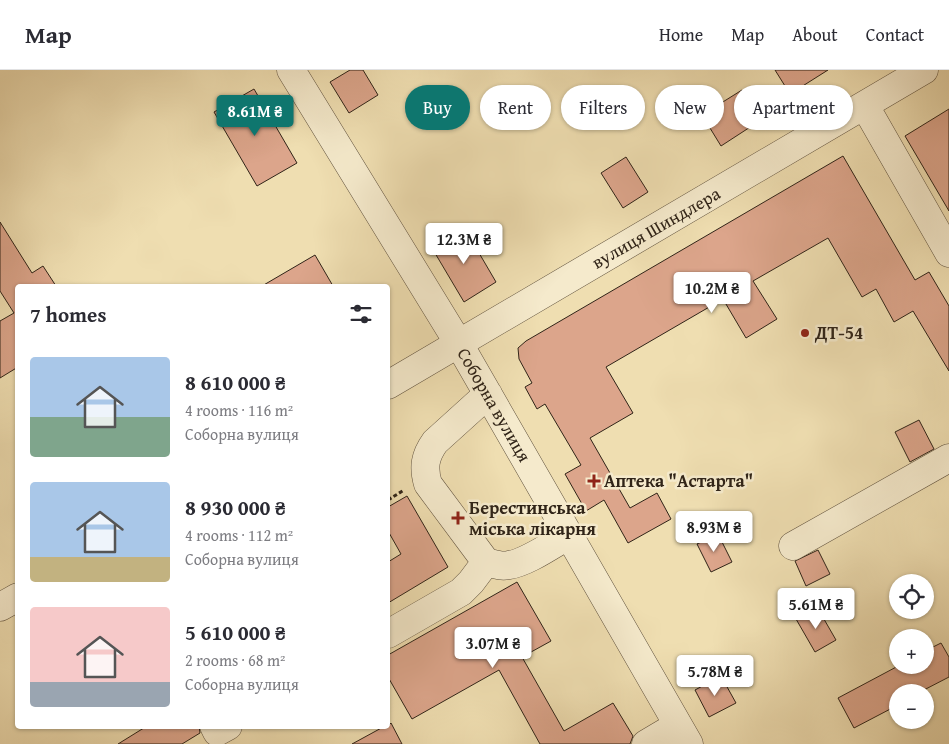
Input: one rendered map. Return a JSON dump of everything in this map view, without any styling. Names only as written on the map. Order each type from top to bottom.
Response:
[{"type":"street","name":"Соборна вулиця","points":[[291,70],[459,344],[683,735]]},
{"type":"street","name":"вулиця Шиндлера","points":[[390,384],[924,70]]},
{"type":"street","points":[[865,106],[949,253]]},
{"type":"street","points":[[488,394],[435,442],[428,451],[425,462],[425,474],[428,484],[486,562],[509,566],[569,535]]},
{"type":"street","points":[[793,546],[949,458]]},
{"type":"street","points":[[390,633],[460,592],[471,582],[486,562]]},
{"type":"street","points":[[0,607],[15,599]]},
{"type":"street","points":[[646,744],[683,735]]},
{"type":"path","points":[[390,499],[406,489]]},
{"type":"building","points":[[350,70],[363,70],[378,95],[349,113],[330,82]]},
{"type":"building","points":[[775,70],[828,70],[804,85],[784,85]]},
{"type":"building","points":[[254,89],[297,163],[257,186],[214,112]]},
{"type":"building","points":[[734,95],[734,130],[746,130],[721,146],[711,130],[724,130],[724,101]]},
{"type":"building","points":[[949,109],[949,211],[905,136]]},
{"type":"building","points":[[843,156],[915,280],[929,272],[949,306],[949,371],[913,311],[894,322],[876,289],[862,297],[828,238],[753,281],[777,319],[746,338],[723,299],[606,367],[633,413],[590,438],[630,508],[657,493],[671,519],[628,543],[604,500],[586,511],[565,474],[581,465],[545,404],[537,409],[525,387],[532,383],[519,359],[518,348],[526,341]]},
{"type":"building","points":[[626,157],[648,192],[623,208],[601,173]]},
{"type":"building","points":[[0,222],[32,273],[43,266],[55,284],[15,284],[15,369],[0,378],[0,321],[14,313],[0,291]]},
{"type":"building","points":[[465,229],[496,282],[464,302],[432,248]]},
{"type":"building","points":[[315,255],[332,284],[265,284]]},
{"type":"building","points":[[919,420],[934,449],[910,462],[895,432]]},
{"type":"building","points":[[407,496],[448,567],[390,602],[390,561],[401,554],[390,535],[390,506]]},
{"type":"building","points":[[718,534],[732,562],[711,572],[697,544]]},
{"type":"building","points":[[818,550],[830,574],[806,586],[795,561]]},
{"type":"building","points":[[517,582],[551,641],[522,657],[564,731],[613,703],[633,736],[630,744],[540,744],[499,670],[412,719],[390,680],[390,654]]},
{"type":"building","points":[[817,607],[836,640],[815,652],[796,619]]},
{"type":"building","points":[[941,643],[949,657],[949,677],[934,685],[889,684],[889,710],[854,728],[838,698],[889,671],[889,674],[934,674],[934,646]]},
{"type":"building","points":[[721,676],[736,703],[709,717],[695,690]]},
{"type":"building","points":[[390,724],[402,744],[352,744],[380,729],[390,729]]},
{"type":"building","points":[[142,729],[199,729],[200,733],[182,744],[118,744]]},
{"type":"place","name":"ДТ-54","points":[[805,333]]},
{"type":"place","name":"Аптека \"Астарта\"","points":[[594,481]]},
{"type":"place","name":"Берестинська міська лікарня","points":[[458,518]]}]
